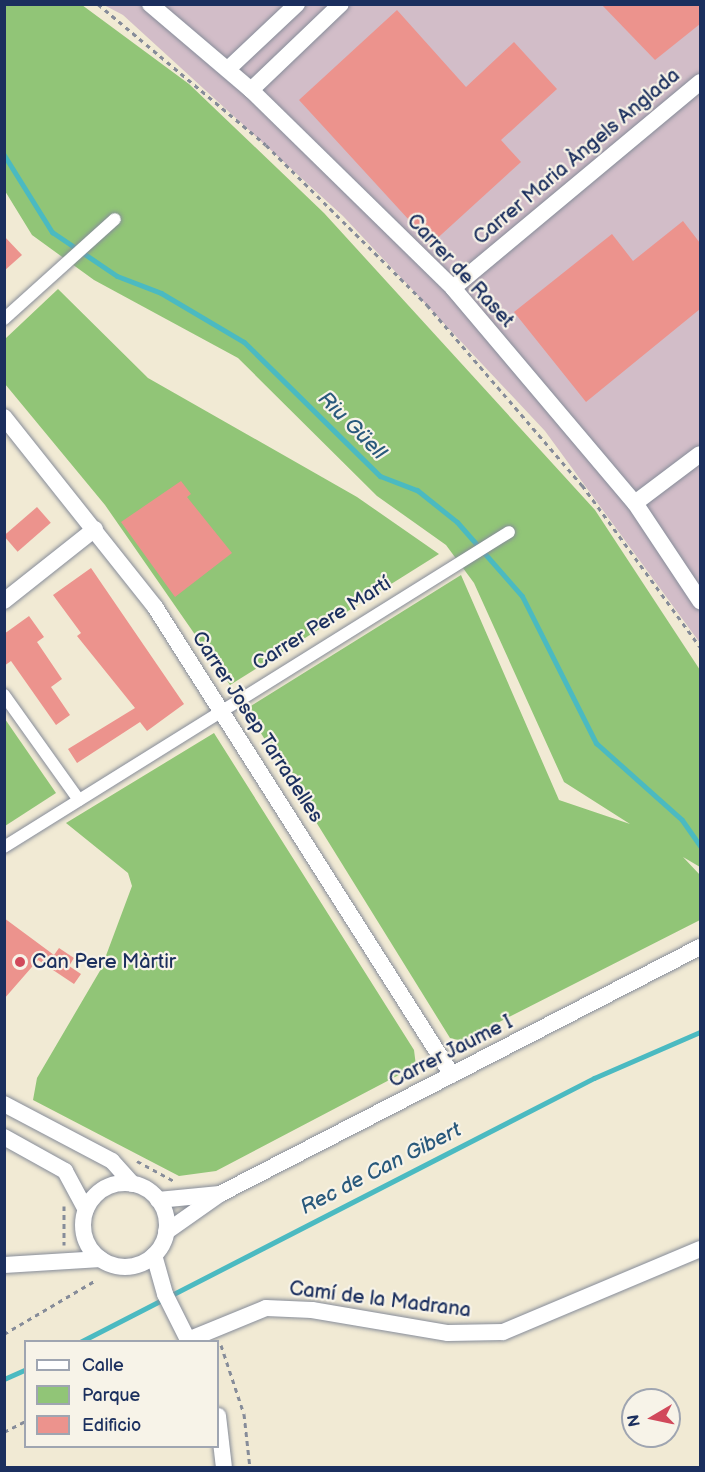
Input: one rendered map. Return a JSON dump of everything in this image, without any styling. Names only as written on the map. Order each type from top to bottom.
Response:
[{"type":"street","name":"Carrer de Raset","points":[[150,4],[251,90],[453,288],[635,503],[700,601]]},
{"type":"street","points":[[228,69],[297,4]]},
{"type":"street","points":[[251,90],[341,4]]},
{"type":"street","name":"Carrer Maria Àngels Anglada","points":[[453,288],[700,82]]},
{"type":"street","points":[[4,319],[115,219]]},
{"type":"street","name":"Carrer Josep Tarradelles","points":[[4,417],[95,529],[223,710],[452,1075]]},
{"type":"street","points":[[635,503],[700,454]]},
{"type":"street","points":[[4,602],[95,529]]},
{"type":"street","name":"Carrer Pere Martí","points":[[4,847],[509,532]]},
{"type":"street","points":[[4,695],[79,800]]},
{"type":"street","name":"Carrer Jaume I","points":[[166,1232],[220,1194],[700,947]]},
{"type":"street","points":[[4,1104],[112,1161],[133,1184],[158,1200],[166,1232],[154,1255],[137,1265]]},
{"type":"street","points":[[4,1137],[64,1171],[86,1210]]},
{"type":"street","points":[[101,1259],[84,1234],[86,1210],[101,1191],[133,1184]]},
{"type":"street","name":"Carrer Jaume I","points":[[158,1200],[220,1194]]},
{"type":"street","name":"Camí de la Madrana","points":[[186,1337],[216,1330],[266,1308],[312,1310],[448,1333],[503,1332],[700,1249]]},
{"type":"street","points":[[154,1255],[165,1294],[186,1337]]},
{"type":"street","points":[[4,1265],[61,1264],[101,1259],[137,1265],[165,1294]]},
{"type":"street","points":[[219,1424],[224,1467]]},
{"type":"path","points":[[98,4],[266,145],[427,305],[582,485],[700,647]]},
{"type":"path","points":[[61,1264],[62,1197]]},
{"type":"path","points":[[4,1334],[96,1280]]},
{"type":"path","points":[[216,1330],[244,1414],[250,1467]]},
{"type":"path","points":[[4,1432],[24,1422]]},
{"type":"shaded area","points":[[104,5],[700,5],[700,643],[545,431],[343,216],[123,15]]},
{"type":"green space","points":[[4,5],[82,5],[189,84],[324,213],[595,510],[700,670],[700,867],[683,857],[700,875],[700,920],[462,1041],[450,1038],[246,709],[461,575],[559,800],[630,824],[564,782],[474,583],[446,545],[377,496],[238,358],[94,280],[32,235],[5,191]]},
{"type":"green space","points":[[58,289],[148,378],[357,497],[439,554],[230,685],[105,505],[5,384],[5,339]]},
{"type":"green space","points":[[5,719],[56,793],[4,826]]},
{"type":"green space","points":[[214,733],[414,1050],[416,1066],[216,1171],[179,1176],[33,1100],[37,1078],[101,969],[132,886],[128,873],[66,823]]},
{"type":"building","points":[[601,4],[700,4],[700,24],[655,60]]},
{"type":"building","points":[[397,10],[466,87],[514,42],[557,89],[501,140],[521,162],[431,244],[299,100]]},
{"type":"building","points":[[683,221],[700,243],[700,309],[586,402],[514,312],[612,234],[633,261]]},
{"type":"building","points":[[4,236],[22,255],[4,271]]},
{"type":"building","points":[[181,481],[191,494],[187,497],[232,553],[175,597],[121,522]]},
{"type":"building","points":[[37,507],[51,523],[18,552],[4,536]]},
{"type":"building","points":[[91,568],[184,704],[147,731],[140,722],[77,763],[68,749],[135,708],[77,636],[81,633],[53,595]]},
{"type":"building","points":[[29,616],[44,637],[37,642],[62,679],[51,687],[70,715],[56,725],[11,661],[4,666],[4,634]]},
{"type":"building","name":"Can Pere Màrtir","points":[[4,918],[54,955],[59,948],[74,958],[69,966],[81,974],[74,984],[38,960],[4,999]]},
{"type":"waterway","name":"Riu Güell","points":[[4,155],[52,232],[117,276],[161,293],[244,342],[380,476],[417,490],[457,522],[522,596],[596,743],[682,820],[700,846]]},
{"type":"waterway","name":"Rec de Can Gibert","points":[[84,1340],[594,1078],[700,1032]]},
{"type":"waterway","name":"Rec de Can Gibert","points":[[4,1379],[24,1370]]},
{"type":"place","name":"Can Pere Màrtir","points":[[20,962]]}]
